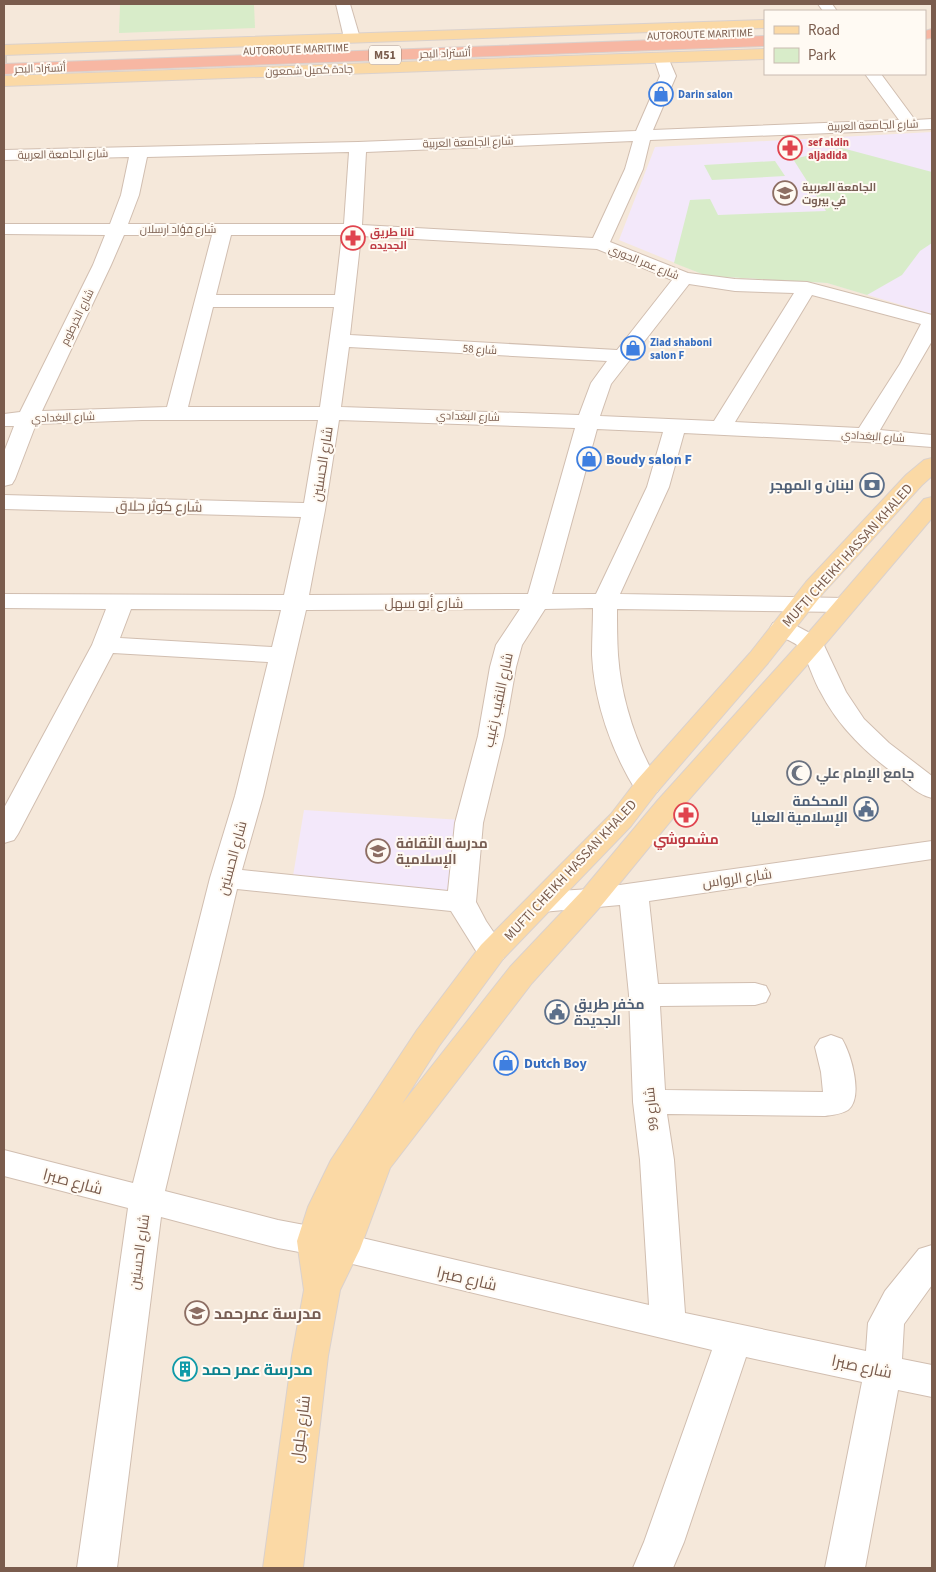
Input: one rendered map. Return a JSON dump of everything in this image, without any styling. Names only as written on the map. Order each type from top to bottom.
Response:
[{"type":"highway","name":"AUTOROUTE MARITIME","points":[[6,60],[764,31]]},
{"type":"highway","name":"أتستراد البحر","points":[[6,60],[764,41]]},
{"type":"highway","points":[[665,58],[764,46]]},
{"type":"main road","points":[[6,60],[351,32],[764,26]]},
{"type":"main road","name":"جادة كميل شمعون","points":[[6,60],[665,58],[764,54]]},
{"type":"main road","name":"MUFTI CHEIKH HASSAN KHALED","points":[[329,1245],[325,1207],[343,1169],[428,1038],[492,952],[621,820],[647,786],[759,658],[815,587],[914,480],[932,464]]},
{"type":"main road","name":"MUFTI CHEIKH HASSAN KHALED","points":[[329,1245],[375,1163],[521,975],[591,899],[668,806],[812,644],[932,504]]},
{"type":"main road","name":"شارع جلول","points":[[283,1568],[310,1356],[329,1245]]},
{"type":"street","points":[[343,4],[351,32]]},
{"type":"street","points":[[600,244],[623,159],[643,135],[668,76],[665,58]]},
{"type":"street","points":[[874,75],[910,124]]},
{"type":"street","name":"شارع الجامعة العربية","points":[[4,155],[358,147],[932,124]]},
{"type":"street","points":[[560,138],[597,146],[623,159]]},
{"type":"street","name":"شارع الحسنين","points":[[97,1568],[146,1200],[225,878],[249,796],[295,603],[314,510],[330,412],[344,301],[352,230],[358,147]]},
{"type":"street","name":"شارع الخرطوم","points":[[4,479],[28,418],[102,265],[117,229],[130,195],[139,152]]},
{"type":"street","name":"شارع فؤاد ارسلان","points":[[4,229],[352,230]]},
{"type":"street","points":[[176,414],[223,229]]},
{"type":"street","name":"شارع عمر الحوري","points":[[352,230],[600,244],[684,278],[735,285],[807,288],[932,321]]},
{"type":"street","name":"شارع النقيب زغيب","points":[[461,902],[469,823],[491,736],[502,667],[509,645],[538,602],[601,382],[684,278]]},
{"type":"street","points":[[721,428],[807,288]]},
{"type":"street","points":[[204,301],[344,301]]},
{"type":"street","points":[[866,435],[910,364],[932,321]]},
{"type":"street","name":"شارع 58","points":[[339,340],[622,356]]},
{"type":"street","name":"شارع البغدادي","points":[[4,420],[176,414],[330,412],[866,435],[932,442]]},
{"type":"street","points":[[647,786],[632,759],[613,705],[605,656],[605,601],[658,487],[675,426]]},
{"type":"street","name":"شارع كوثر حلاق","points":[[4,502],[314,510]]},
{"type":"street","name":"شارع أبو سهل","points":[[4,601],[295,603],[605,601],[844,605]]},
{"type":"street","points":[[4,834],[105,644],[121,602]]},
{"type":"street","points":[[782,628],[812,644],[824,676],[846,713],[863,733],[886,755],[932,789]]},
{"type":"street","points":[[105,644],[282,655]]},
{"type":"street","name":"شارع الرواس","points":[[542,902],[591,899],[932,850]]},
{"type":"street","points":[[225,878],[461,902],[473,925],[492,952]]},
{"type":"street","name":"شارع 99","points":[[634,893],[644,995],[649,1102],[657,1160],[668,1325]]},
{"type":"street","points":[[644,995],[755,994]]},
{"type":"street","points":[[649,1102],[804,1104],[835,1102],[839,1098],[840,1086],[831,1046]]},
{"type":"street","name":"شارع صبرا","points":[[4,1163],[278,1234],[668,1325],[932,1381]]},
{"type":"street","points":[[844,1568],[883,1371],[886,1323],[898,1302],[932,1259]]},
{"type":"street","points":[[653,1568],[734,1339]]},
{"type":"shaded area","points":[[4,4],[932,4],[932,1568],[4,1568]]},
{"type":"shaded area","name":"الجامعة العربية في بيروت","points":[[932,132],[932,314],[827,283],[707,276],[619,240],[655,147]]},
{"type":"shaded area","name":"مدرسة الثقافة الإسلامية","points":[[304,810],[462,820],[455,897],[292,882]]},
{"type":"green space","points":[[120,4],[254,4],[255,28],[119,33]]},
{"type":"green space","points":[[842,148],[932,172],[932,243],[920,251],[902,275],[867,295],[827,283],[707,276],[674,263],[690,200],[710,199],[718,215],[826,211],[793,159]]},
{"type":"green space","points":[[775,161],[785,176],[712,180],[704,165]]},
{"type":"place","name":"Darin salon","points":[[661,94]]},
{"type":"place","name":"sef aldin aljadida","points":[[790,148]]},
{"type":"place","name":"الجامعة العربية في بيروت","points":[[785,193]]},
{"type":"place","name":"نانا طريق الجديده","points":[[353,238]]},
{"type":"place","name":"Ziad shaboni salon F","points":[[633,348]]},
{"type":"place","name":"Boudy salon F","points":[[589,459]]},
{"type":"place","name":"لبنان و المهجر","points":[[872,485]]},
{"type":"place","name":"جامع الإمام علي","points":[[799,773]]},
{"type":"place","name":"المحكمة الإسلامية العليا","points":[[866,809]]},
{"type":"place","name":"مشموشي","points":[[686,815]]},
{"type":"place","name":"مدرسة الثقافة الإسلامية","points":[[378,851]]},
{"type":"place","name":"مخفر طريق الجديدة","points":[[557,1012]]},
{"type":"place","name":"Dutch Boy","points":[[506,1063]]},
{"type":"place","name":"مدرسة عمرحمد","points":[[197,1313]]},
{"type":"place","name":"مدرسة عمر حمد","points":[[185,1369]]}]
